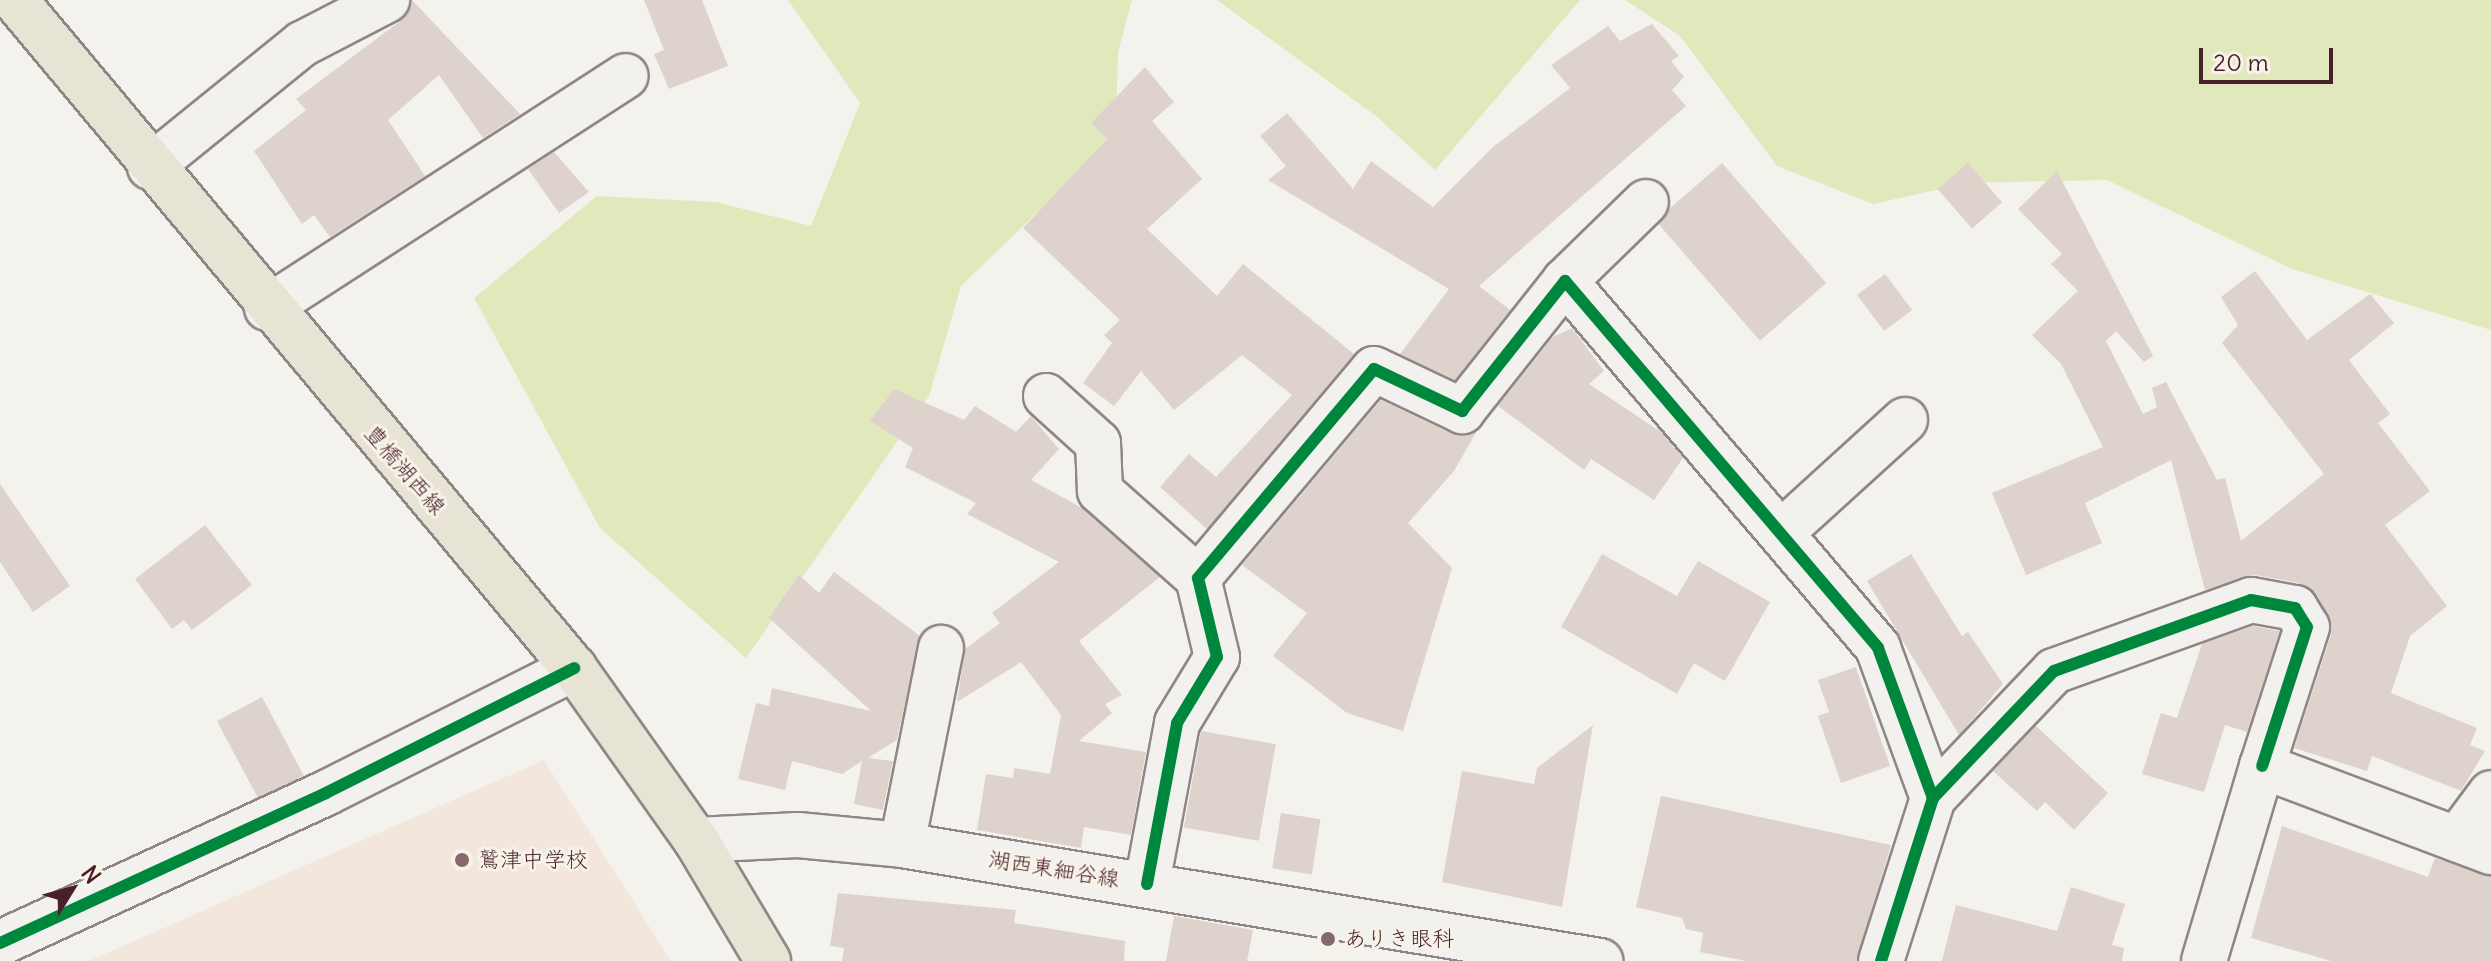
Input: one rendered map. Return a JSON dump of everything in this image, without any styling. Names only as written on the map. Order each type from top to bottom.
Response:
[{"type":"main road","name":"豊橋湖西線","points":[[15,0],[267,308],[574,668],[696,840],[768,961]]},
{"type":"street","points":[[150,167],[302,44],[349,12],[387,0]]},
{"type":"street","points":[[267,308],[625,76]]},
{"type":"street","points":[[1198,578],[1374,369],[1462,411],[1565,281],[1646,202]]},
{"type":"street","points":[[1565,281],[1783,531],[1878,648],[1933,798]]},
{"type":"street","points":[[1046,396],[1098,443],[1100,491],[1198,578],[1217,657],[1177,723],[1147,884]]},
{"type":"street","points":[[1783,531],[1905,420]]},
{"type":"street","points":[[1881,961],[1933,798],[2054,671],[2251,600],[2295,608],[2307,627],[2204,961]]},
{"type":"street","points":[[902,845],[941,648]]},
{"type":"street","points":[[0,943],[275,818],[574,668]]},
{"type":"street","points":[[2262,766],[2474,845],[2491,793]]},
{"type":"street","name":"湖西東細谷線","points":[[696,840],[798,835],[902,845],[1600,961]]},
{"type":"shaded area","name":"鷲津中学校","points":[[544,760],[671,961],[89,961]]},
{"type":"green space","points":[[788,0],[1132,0],[1118,52],[1115,150],[1049,201],[961,286],[929,396],[746,658],[600,528],[474,298],[597,196],[716,202],[811,226],[860,103]]},
{"type":"green space","points":[[1217,0],[1580,0],[1435,170],[1376,116]]},
{"type":"green space","points":[[1625,0],[2491,0],[2491,330],[2292,269],[2107,180],[1967,183],[1873,204],[1777,166],[1680,36]]},
{"type":"building","points":[[412,0],[520,114],[483,138],[439,75],[388,120],[425,176],[330,237],[314,215],[302,224],[254,151],[306,110],[296,99],[399,22]]},
{"type":"building","points":[[644,0],[702,0],[728,66],[669,89],[654,54],[664,50]]},
{"type":"building","points":[[1652,24],[1679,56],[1671,61],[1684,77],[1672,90],[1686,106],[1479,286],[1510,310],[1455,380],[1400,354],[1449,289],[1268,180],[1286,166],[1260,136],[1287,113],[1353,189],[1371,161],[1433,207],[1493,147],[1570,88],[1551,65],[1608,26],[1620,41]]},
{"type":"building","points":[[1145,67],[1174,102],[1152,121],[1202,179],[1147,229],[1217,296],[1243,264],[1354,354],[1207,529],[1160,487],[1189,454],[1216,477],[1292,395],[1242,355],[1174,410],[1141,371],[1114,406],[1083,383],[1112,343],[1104,335],[1120,320],[1023,228],[1107,139],[1091,123]]},
{"type":"building","points":[[554,152],[589,192],[559,213],[528,169]]},
{"type":"building","points":[[1722,163],[1826,283],[1760,341],[1656,221]]},
{"type":"building","points":[[1968,163],[2002,202],[1972,228],[1938,189]]},
{"type":"building","points":[[2057,171],[2153,356],[2144,362],[2116,331],[2106,341],[2143,414],[2157,407],[2152,388],[2166,382],[2217,480],[2225,478],[2241,541],[2324,474],[2222,343],[2238,325],[2221,297],[2255,271],[2307,340],[2370,294],[2394,323],[2349,360],[2390,414],[2378,423],[2430,491],[2385,525],[2447,606],[2410,636],[2391,693],[2477,728],[2470,745],[2485,751],[2461,791],[2372,756],[2367,771],[2294,748],[2331,635],[2328,614],[2299,583],[2255,575],[2205,590],[2171,460],[2085,503],[2102,543],[2026,575],[1992,493],[2103,447],[2061,364],[2032,335],[2078,291],[2051,264],[2062,254],[2018,209]]},
{"type":"building","points":[[1885,274],[1912,310],[1884,331],[1857,295]]},
{"type":"building","points":[[1572,328],[1604,371],[1589,384],[1661,432],[1683,458],[1654,500],[1591,459],[1584,470],[1498,406],[1553,337]]},
{"type":"building","points":[[894,389],[964,420],[975,406],[1016,432],[1031,416],[1059,449],[1031,480],[1082,508],[1160,577],[1079,641],[1122,695],[1105,704],[1112,713],[1079,741],[1146,752],[1131,835],[1084,827],[1081,848],[977,830],[986,774],[1013,778],[1014,768],[1050,774],[1061,715],[1021,662],[957,702],[965,649],[1000,623],[992,613],[1059,562],[967,514],[976,503],[905,467],[913,448],[870,421]]},
{"type":"building","points":[[1381,400],[1452,434],[1478,429],[1454,471],[1408,523],[1452,568],[1403,731],[1347,713],[1273,656],[1307,613],[1242,565]]},
{"type":"building","points":[[0,484],[70,586],[33,612],[0,562]]},
{"type":"building","points":[[205,525],[252,585],[192,630],[184,620],[172,629],[135,579]]},
{"type":"building","points":[[1602,554],[1677,596],[1698,561],[1770,602],[1725,681],[1694,663],[1677,694],[1561,627]]},
{"type":"building","points":[[1911,554],[1962,636],[1968,632],[2003,684],[1959,735],[1867,581]]},
{"type":"building","points":[[834,572],[920,636],[897,740],[868,758],[893,761],[883,810],[854,804],[862,761],[842,774],[792,761],[785,790],[738,779],[756,703],[769,706],[772,688],[871,711],[769,618],[799,575],[819,593]]},
{"type":"building","points":[[2253,626],[2280,631],[2247,732],[2225,725],[2204,792],[2142,774],[2161,713],[2177,718],[2202,644]]},
{"type":"building","points":[[1856,667],[1890,766],[1841,783],[1818,716],[1829,712],[1818,680]]},
{"type":"building","points":[[262,697],[304,776],[259,800],[217,721]]},
{"type":"building","points":[[1593,725],[1562,907],[1442,882],[1462,771],[1534,784],[1537,768]]},
{"type":"building","points":[[2036,726],[2108,793],[2074,830],[2045,802],[2037,811],[1993,771]]},
{"type":"building","points":[[1201,731],[1276,744],[1259,841],[1184,828]]},
{"type":"building","points":[[1661,796],[1891,845],[1857,961],[1746,961],[1700,952],[1703,933],[1686,929],[1682,918],[1636,907]]},
{"type":"building","points":[[1281,813],[1321,819],[1312,875],[1272,868]]},
{"type":"building","points":[[2282,826],[2428,877],[2435,858],[2491,876],[2491,961],[2331,961],[2251,938]]},
{"type":"building","points":[[2071,887],[2125,904],[2112,945],[2124,948],[2122,961],[1942,961],[1956,905],[2057,931]]},
{"type":"building","points":[[838,893],[1016,910],[1014,923],[1125,941],[1124,961],[842,961],[844,948],[830,946]]},
{"type":"building","points":[[1174,916],[1253,930],[1247,961],[1166,961]]},
{"type":"cycle path","points":[[1147,884],[1177,723],[1217,657],[1198,578],[1374,369],[1462,411],[1565,281],[1878,648],[1933,798]]},
{"type":"cycle path","points":[[1881,961],[1933,798],[2054,671],[2251,600],[2295,608],[2307,627],[2262,766]]},
{"type":"cycle path","points":[[0,943],[326,793],[574,668]]},
{"type":"place","name":"鷲津中学校","points":[[462,860]]},
{"type":"place","name":"ありき眼科","points":[[1328,939]]}]
